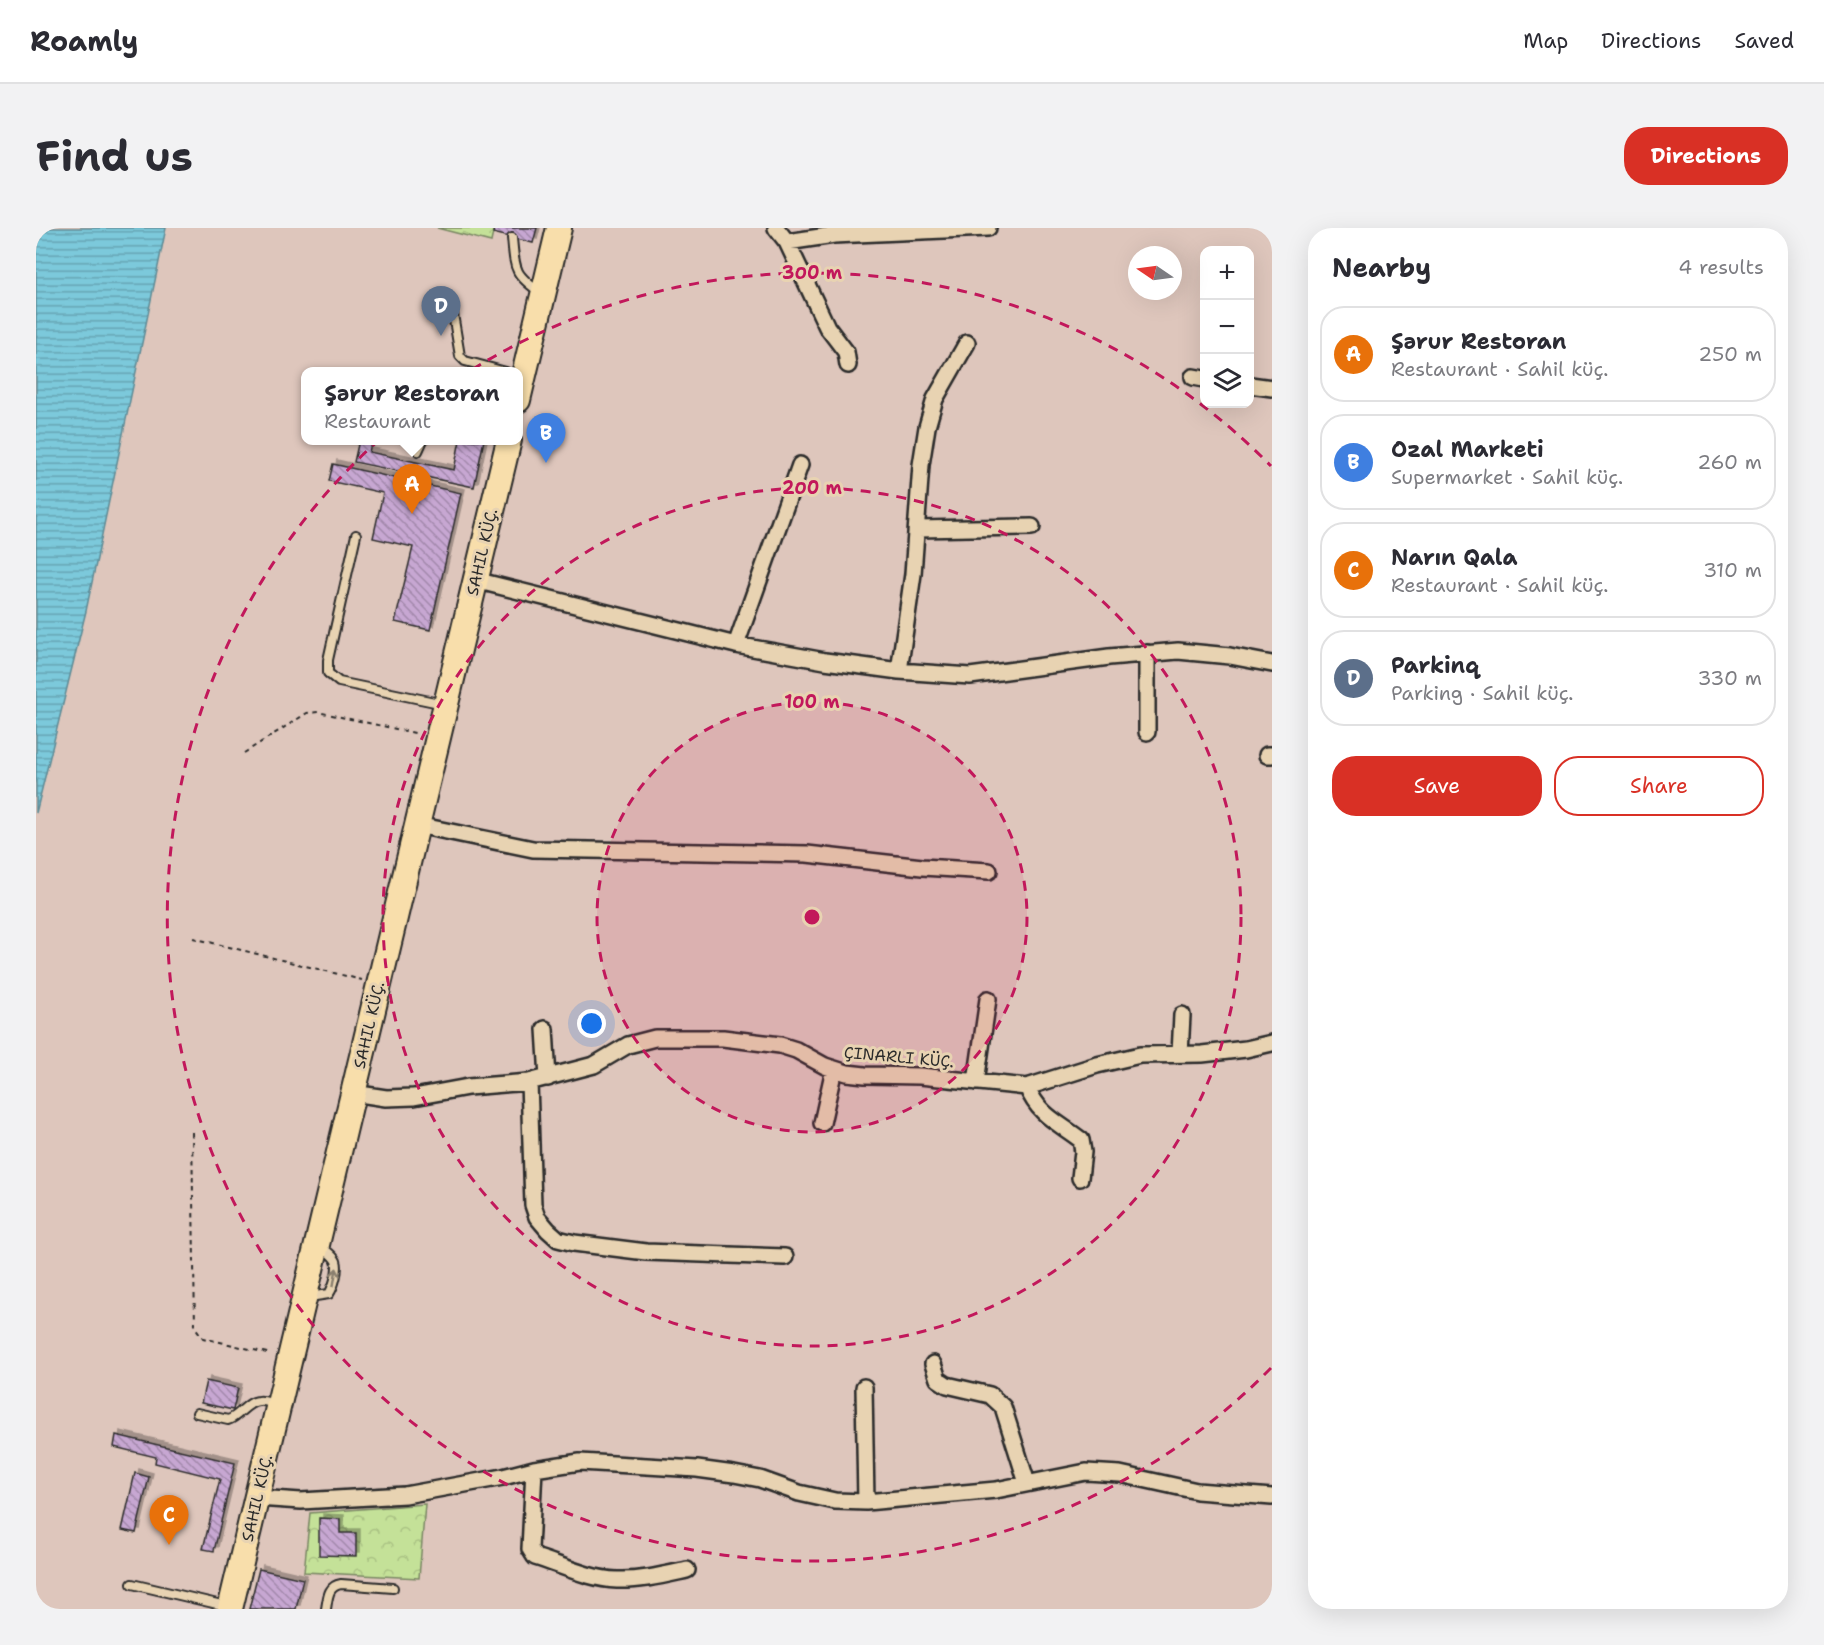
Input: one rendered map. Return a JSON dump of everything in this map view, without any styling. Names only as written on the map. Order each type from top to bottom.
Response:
[{"type":"main road","points":[[518,367],[543,295],[559,228]]},
{"type":"main road","name":"SAHIL KÜÇ.","points":[[230,1608],[508,445]]},
{"type":"street","points":[[776,228],[788,242],[827,327],[846,352],[848,365]]},
{"type":"street","points":[[788,242],[834,235],[988,228]]},
{"type":"street","points":[[899,671],[918,529],[921,465],[927,427],[935,399],[967,343]]},
{"type":"street","points":[[1254,386],[1272,388]]},
{"type":"street","points":[[736,645],[800,465]]},
{"type":"street","points":[[918,529],[1032,527]]},
{"type":"street","points":[[475,580],[736,645],[899,671],[970,676],[1147,652],[1200,651],[1272,664]]},
{"type":"street","points":[[1147,652],[1147,732]]},
{"type":"street","points":[[417,825],[533,849],[807,854],[922,867],[989,871]]},
{"type":"street","points":[[976,1082],[988,999]]},
{"type":"street","points":[[1180,1054],[1182,1015]]},
{"type":"street","points":[[545,1029],[548,1078]]},
{"type":"street","points":[[353,1094],[386,1098],[414,1097],[468,1087],[529,1082],[594,1065],[628,1045],[654,1038],[723,1038],[780,1045],[796,1050],[834,1069],[865,1075],[920,1076],[1027,1087],[1123,1059],[1158,1053],[1226,1052],[1272,1044]]},
{"type":"street","points":[[822,1123],[834,1069]]},
{"type":"street","points":[[529,1082],[533,1205],[537,1217],[558,1239],[646,1252],[785,1257]]},
{"type":"street","points":[[1027,1087],[1040,1110],[1081,1140],[1083,1152],[1080,1178]]},
{"type":"street","points":[[933,1364],[938,1379],[947,1385],[990,1395],[1003,1407],[1027,1483]]},
{"type":"street","points":[[864,1387],[866,1502]]},
{"type":"street","points":[[256,1498],[302,1501],[405,1495],[580,1462],[697,1469],[760,1479],[799,1493],[835,1501],[866,1502],[996,1490],[1086,1472],[1120,1474],[1213,1493],[1272,1497]]},
{"type":"street","points":[[534,1469],[530,1549],[535,1557],[590,1575],[615,1580],[642,1579],[687,1570]]},
{"type":"lane","points":[[512,238],[514,265],[518,274],[543,295]]},
{"type":"lane","points":[[451,302],[459,356],[465,361],[489,367]]},
{"type":"lane","points":[[418,451],[421,445]]},
{"type":"lane","points":[[356,535],[328,660],[328,673],[339,682],[446,705]]},
{"type":"lane","points":[[197,1413],[228,1420],[233,1419],[251,1403],[258,1400],[279,1406]]},
{"type":"lane","points":[[132,1584],[230,1608]]},
{"type":"lane","points":[[326,1609],[330,1591],[335,1585],[393,1588]]},
{"type":"path","points":[[244,753],[307,713],[318,712],[438,738]]},
{"type":"path","points":[[193,938],[379,985]]},
{"type":"path","points":[[192,1132],[195,1327],[203,1338],[290,1359]]},
{"type":"green space","points":[[437,228],[494,228],[491,242]]},
{"type":"green space","points":[[425,1504],[419,1578],[304,1572],[310,1513]]},
{"type":"water","points":[[36,228],[166,228],[86,611],[36,813]]},
{"type":"building","points":[[494,228],[537,228],[533,243],[493,233]]},
{"type":"building","points":[[358,445],[371,445],[369,452],[454,470],[459,445],[483,445],[474,487],[354,462]]},
{"type":"building","points":[[333,464],[461,493],[430,630],[395,622],[413,547],[373,538],[383,493],[329,481]]},
{"type":"building","points":[[206,1381],[238,1388],[233,1410],[201,1403]]},
{"type":"building","points":[[116,1435],[235,1463],[214,1551],[203,1549],[220,1479],[155,1463],[156,1457],[114,1447]]},
{"type":"building","points":[[135,1473],[149,1477],[136,1533],[122,1530]]},
{"type":"building","points":[[319,1518],[340,1519],[340,1533],[356,1533],[356,1556],[319,1555]]},
{"type":"building","points":[[259,1569],[303,1579],[296,1609],[249,1609]]},
{"type":"place","name":"Parkinq","points":[[441,336]]},
{"type":"place","name":"Ozal Marketi","points":[[546,463]]},
{"type":"place","name":"Şərur Restoran","points":[[412,514]]},
{"type":"place","name":"Narın Qala","points":[[169,1545]]}]
